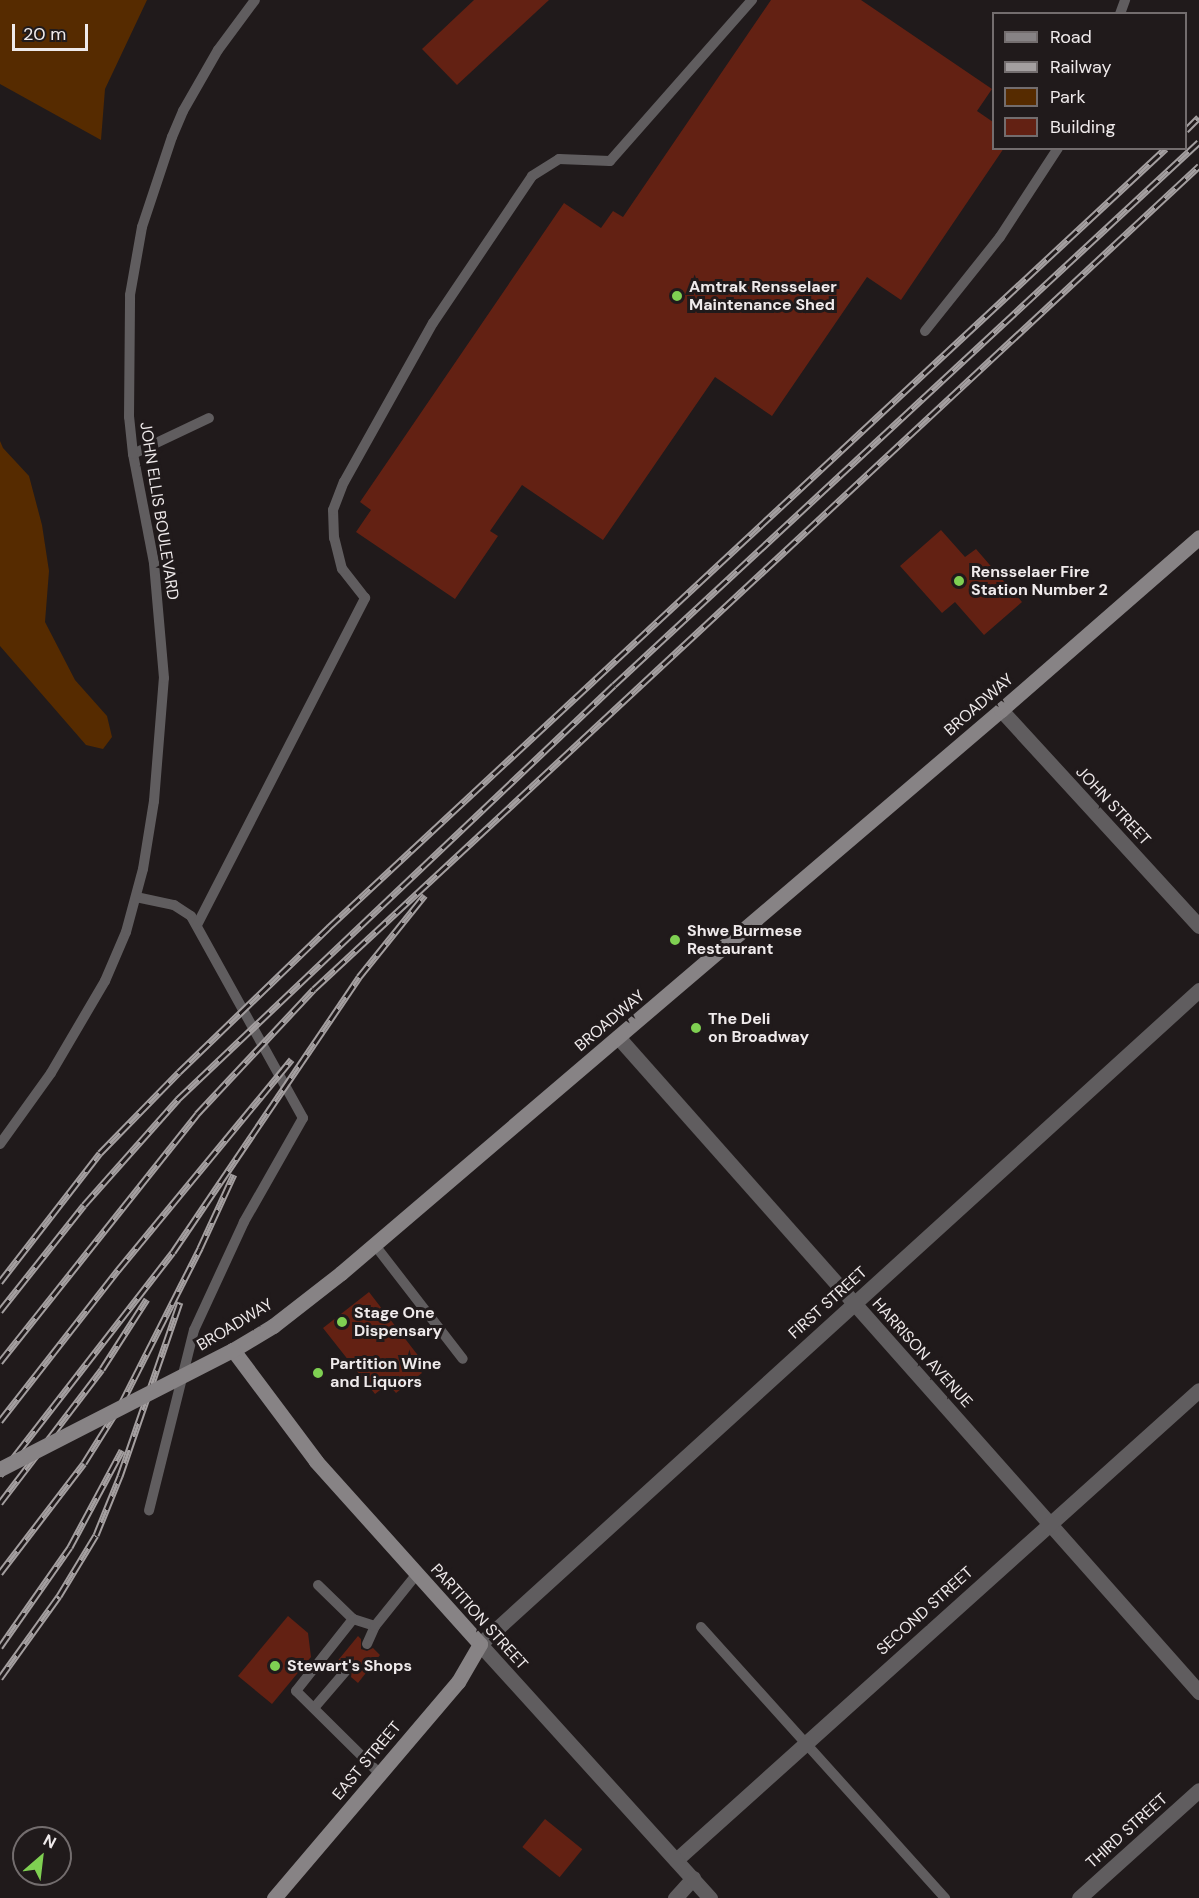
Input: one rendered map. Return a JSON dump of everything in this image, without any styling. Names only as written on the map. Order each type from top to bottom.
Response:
[{"type":"street","name":"BROADWAY","points":[[0,1469],[233,1350],[281,1320],[618,1037],[1001,710],[1199,537]]},
{"type":"street","name":"JOHN STREET","points":[[1001,710],[1199,926]]},
{"type":"street","name":"FIRST STREET","points":[[480,1644],[1199,990]]},
{"type":"street","name":"HARRISON AVENUE","points":[[618,1037],[1199,1692]]},
{"type":"street","name":"PARTITION STREET","points":[[233,1350],[316,1461],[416,1575],[710,1898]]},
{"type":"street","name":"SECOND STREET","points":[[676,1860],[1199,1390]]},
{"type":"street","name":"EAST STREET","points":[[274,1898],[458,1682],[480,1644]]},
{"type":"street","name":"THIRD STREET","points":[[1079,1898],[1199,1790]]},
{"type":"street","points":[[675,1898],[693,1878]]},
{"type":"lane","name":"JOHN ELLIS BOULEVARD","points":[[0,1144],[51,1073],[89,1010],[115,959],[136,897],[154,801],[164,678],[154,563],[133,454],[127,374],[130,295],[142,227],[161,163],[183,111],[218,50],[255,0]]},
{"type":"lane","points":[[197,925],[365,598],[342,569],[333,531],[333,510],[344,482],[433,323],[532,176],[559,159],[609,161],[752,0]]},
{"type":"lane","points":[[925,331],[1000,237],[1057,150]]},
{"type":"lane","points":[[133,454],[209,418]]},
{"type":"lane","points":[[136,897],[174,905],[184,910],[197,925],[303,1118],[244,1222],[194,1330],[149,1510]]},
{"type":"lane","points":[[374,1244],[463,1359]]},
{"type":"lane","points":[[367,1644],[375,1626],[416,1575]]},
{"type":"lane","points":[[318,1585],[353,1619],[375,1626]]},
{"type":"lane","points":[[353,1619],[296,1691],[380,1774]]},
{"type":"lane","points":[[701,1627],[945,1898]]},
{"type":"lane","points":[[314,1708],[345,1672]]},
{"type":"green space","points":[[0,0],[147,0],[105,89],[101,140],[0,84]]},
{"type":"green space","points":[[0,441],[3,448],[29,476],[42,525],[49,571],[45,622],[75,680],[107,716],[112,737],[103,749],[86,745],[0,646]]},
{"type":"building","points":[[474,0],[549,0],[457,85],[422,49]]},
{"type":"building","name":"Amtrak Rensselaer Maintenance Shed","points":[[771,0],[861,0],[992,89],[977,111],[992,121],[992,150],[1003,150],[901,300],[867,277],[772,416],[715,377],[603,540],[522,485],[490,531],[498,536],[455,599],[356,532],[371,510],[360,502],[564,203],[601,228],[613,211],[623,217]]},
{"type":"building","name":"Rensselaer Fire Station Number 2","points":[[941,530],[965,557],[976,549],[1022,602],[984,635],[955,602],[942,613],[900,566]]},
{"type":"building","points":[[369,1292],[420,1358],[414,1362],[422,1373],[396,1393],[388,1384],[375,1394],[323,1328]]},
{"type":"building","name":"Stewart's Shops","points":[[288,1616],[308,1633],[311,1657],[272,1704],[238,1676]]},
{"type":"building","points":[[358,1636],[361,1639],[361,1649],[367,1651],[373,1648],[380,1655],[358,1683],[351,1677],[352,1670],[349,1666],[339,1667],[335,1664]]},
{"type":"building","points":[[545,1819],[582,1849],[560,1877],[522,1847]]},
{"type":"railway","points":[[1187,129],[1199,117]]},
{"type":"railway","points":[[0,1311],[84,1205],[178,1099],[614,685],[1199,142]]},
{"type":"railway","points":[[0,1282],[100,1153],[179,1072],[329,927],[1164,150]]},
{"type":"railway","points":[[0,1362],[197,1114],[314,989],[1199,166]]},
{"type":"railway","points":[[0,1475],[173,1252],[359,977],[425,895]]},
{"type":"railway","points":[[0,1421],[118,1270],[292,1059]]},
{"type":"railway","points":[[0,1573],[84,1463],[121,1404],[200,1248],[234,1174]]},
{"type":"railway","points":[[0,1503],[102,1369],[147,1299]]},
{"type":"railway","points":[[0,1678],[59,1596],[96,1535],[120,1476],[180,1302]]},
{"type":"railway","points":[[0,1647],[70,1547],[122,1450]]},
{"type":"place","name":"Amtrak Rensselaer Maintenance Shed","points":[[677,296]]},
{"type":"place","name":"Rensselaer Fire Station Number 2","points":[[959,581]]},
{"type":"place","name":"Shwe Burmese Restaurant","points":[[675,940]]},
{"type":"place","name":"The Deli on Broadway","points":[[696,1028]]},
{"type":"place","name":"Stage One Dispensary","points":[[342,1322]]},
{"type":"place","name":"Partition Wine and Liquors","points":[[318,1373]]},
{"type":"place","name":"Stewart's Shops","points":[[275,1666]]}]
